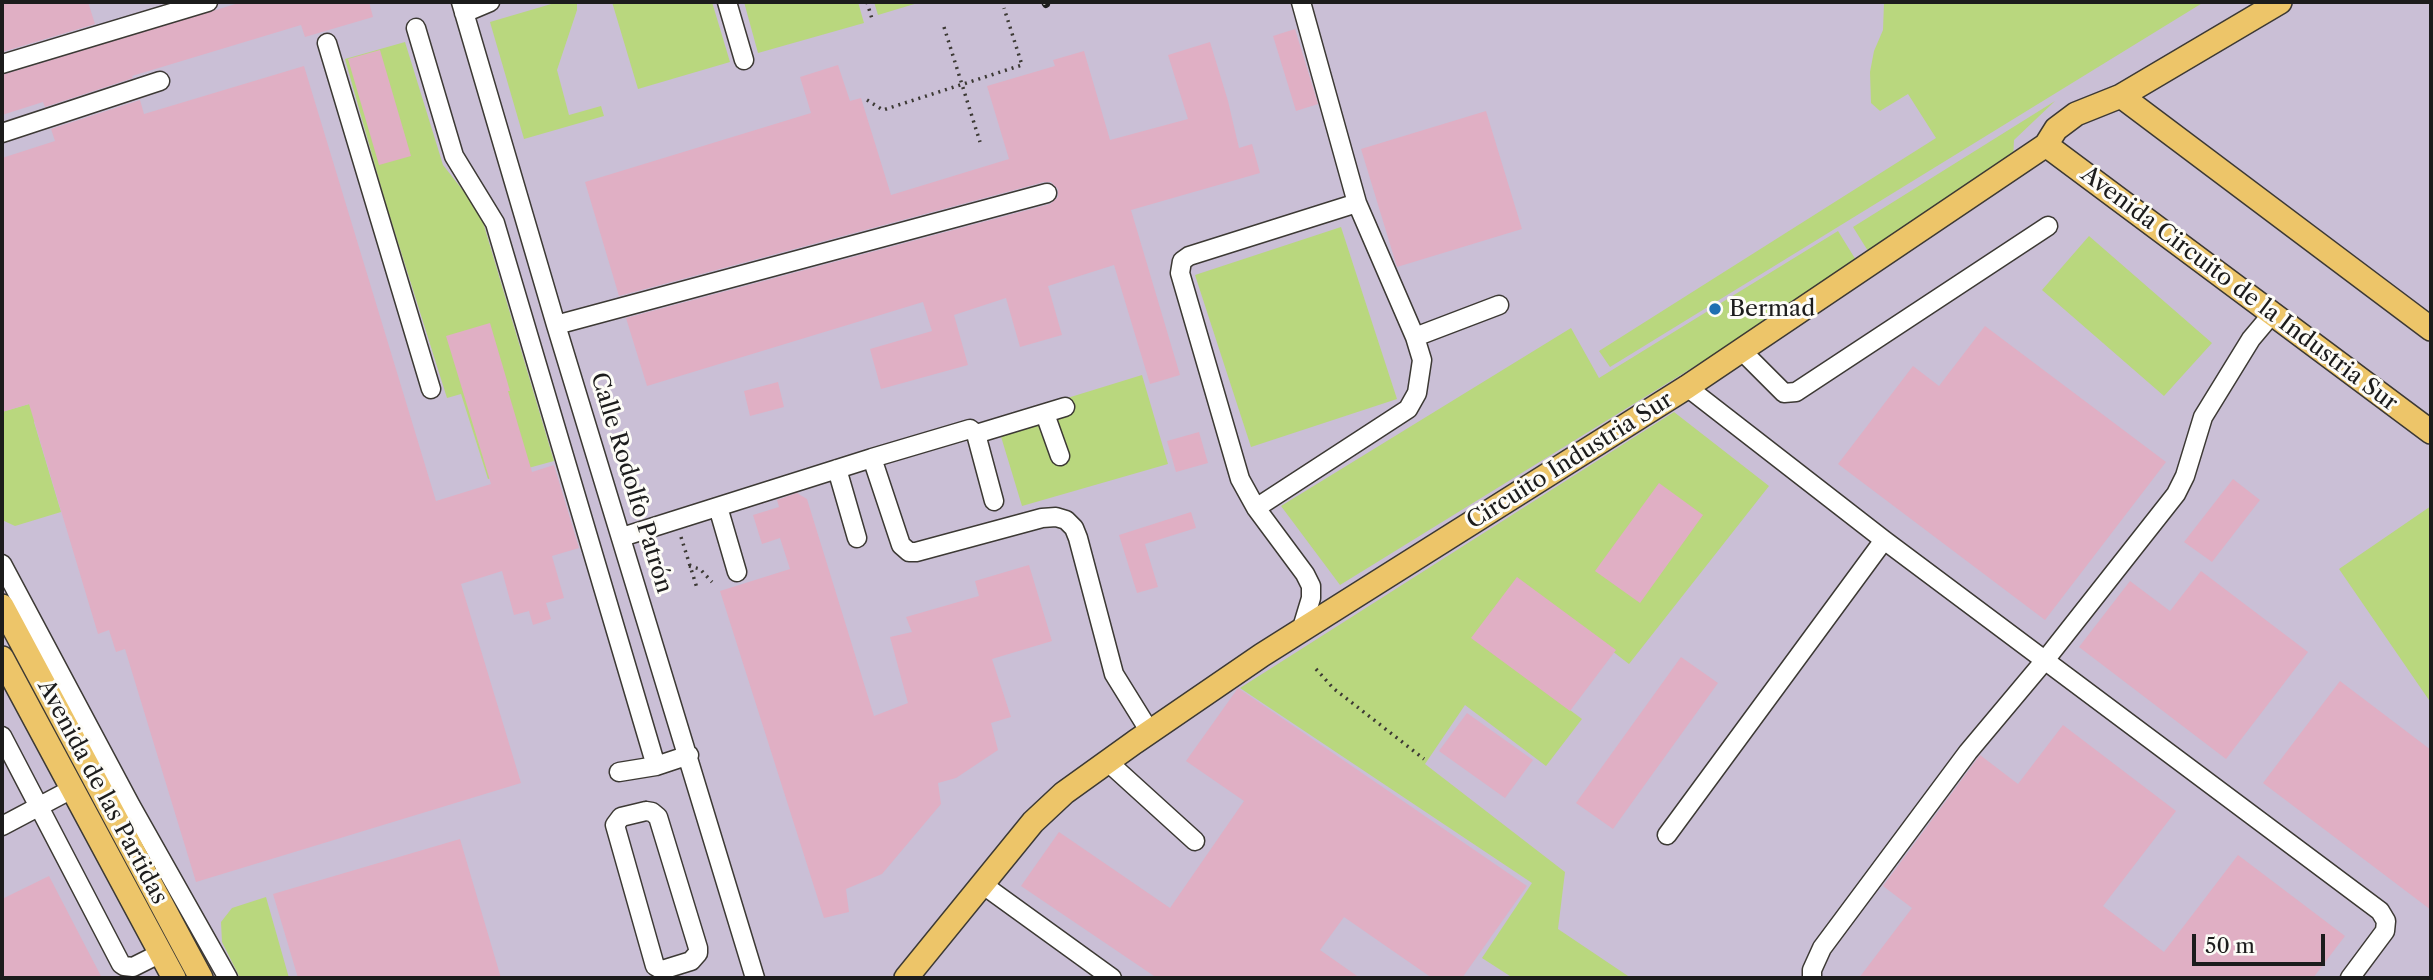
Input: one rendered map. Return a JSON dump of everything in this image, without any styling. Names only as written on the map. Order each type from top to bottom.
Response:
[{"type":"main road","name":"Circuito Industria Sur","points":[[906,978],[1033,822],[1064,793],[1301,631],[1687,387],[2046,145],[2056,129],[2076,114],[2121,96],[2271,4]]},
{"type":"main road","points":[[2121,96],[2431,329]]},
{"type":"main road","name":"Avenida Circuito de la Industria Sur","points":[[2046,145],[2431,432]]},
{"type":"main road","name":"Avenida de las Partidas","points":[[2,606],[201,978]]},
{"type":"main road","name":"Avenida de las Partidas","points":[[2,658],[174,978]]},
{"type":"street","points":[[2,64],[208,2]]},
{"type":"street","points":[[463,7],[490,2]]},
{"type":"street","points":[[727,2],[744,60]]},
{"type":"street","points":[[1256,508],[1408,409],[1417,393],[1421,374],[1422,360],[1415,337],[1357,203],[1301,2]]},
{"type":"street","name":"Calle Rodolfo Patrón","points":[[463,7],[556,325],[755,978]]},
{"type":"street","points":[[416,28],[454,156],[495,223],[656,766]]},
{"type":"street","points":[[327,43],[431,389]]},
{"type":"street","points":[[2,133],[160,81]]},
{"type":"street","points":[[556,325],[1046,193]]},
{"type":"street","points":[[1301,631],[1311,598],[1311,586],[1256,508],[1240,479],[1180,273],[1182,261],[1189,256],[1357,203]]},
{"type":"street","points":[[1741,350],[1784,393],[1796,392],[2048,226]]},
{"type":"street","points":[[1415,337],[1499,305]]},
{"type":"street","points":[[1812,978],[1812,970],[1822,948],[1968,752],[2046,659],[2176,494],[2185,476],[2203,417],[2251,340],[2272,314]]},
{"type":"street","points":[[1687,387],[1884,540],[2380,911],[2386,921],[2385,931],[2350,978]]},
{"type":"street","points":[[976,434],[1065,407]]},
{"type":"street","points":[[1045,414],[1060,456]]},
{"type":"street","points":[[622,537],[967,429],[976,434],[994,501]]},
{"type":"street","points":[[872,458],[901,545],[909,552],[1042,518],[1056,517],[1066,520],[1079,538],[1114,674],[1150,732]]},
{"type":"street","points":[[837,469],[857,538]]},
{"type":"street","points":[[718,507],[737,572]]},
{"type":"street","points":[[1667,835],[1884,540]]},
{"type":"street","points":[[2,564],[119,784],[228,978]]},
{"type":"street","points":[[2,736],[121,964],[133,967],[161,953]]},
{"type":"street","points":[[619,772],[656,766],[689,755]]},
{"type":"street","points":[[1108,762],[1195,841]]},
{"type":"street","points":[[2,826],[72,789]]},
{"type":"street","points":[[646,811],[658,817],[698,948],[698,953],[691,961],[672,973],[659,970],[656,966],[616,831],[617,821],[631,814],[646,811]]},
{"type":"street","points":[[982,884],[1112,978]]},
{"type":"path","points":[[867,2],[872,19]]},
{"type":"path","points":[[867,100],[883,110],[1022,65],[1004,8]]},
{"type":"path","points":[[944,27],[980,142]]},
{"type":"path","points":[[676,520],[697,588]]},
{"type":"path","points":[[689,565],[700,569],[712,582]]},
{"type":"path","points":[[1316,669],[1333,688],[1424,759]]},
{"type":"shaded area","points":[[2,2],[2431,2],[2431,978],[2,978]]},
{"type":"green space","points":[[558,2],[577,2],[577,10],[557,70],[569,115],[601,106],[604,116],[524,139],[490,22]]},
{"type":"green space","points":[[612,2],[712,2],[730,62],[638,89]]},
{"type":"green space","points":[[744,2],[858,2],[864,23],[758,53]]},
{"type":"green space","points":[[874,2],[921,2],[878,15]]},
{"type":"green space","points":[[1884,2],[2204,2],[1610,367],[1599,351],[1936,138],[1908,94],[1880,111],[1871,103],[1870,72],[1874,51],[1883,30]]},
{"type":"green space","points":[[405,42],[443,165],[480,212],[554,461],[488,479],[461,394],[447,398],[385,201],[345,59]]},
{"type":"green space","points":[[2055,101],[2014,140],[2013,160],[1868,251],[1853,227]]},
{"type":"green space","points":[[1341,227],[1397,399],[1251,447],[1195,275]]},
{"type":"green space","points":[[1838,231],[1859,265],[1340,585],[1281,506],[1571,328],[1599,378]]},
{"type":"green space","points":[[2089,236],[2212,343],[2164,396],[2042,290]]},
{"type":"green space","points":[[1142,375],[1168,464],[1022,506],[996,420]]},
{"type":"green space","points":[[63,394],[34,422],[61,512],[15,526],[2,520],[2,412]]},
{"type":"green space","points":[[1674,412],[1769,486],[1629,664],[1520,580],[1474,638],[1582,719],[1546,766],[1465,705],[1425,764],[1565,872],[1558,929],[1631,978],[1513,978],[1482,958],[1532,883],[1240,688]]},
{"type":"green space","points":[[2431,506],[2431,703],[2339,569]]},
{"type":"green space","points":[[266,897],[289,978],[240,978],[222,942],[221,922],[232,908]]},
{"type":"building","points":[[2,2],[88,2],[95,24],[2,52]]},
{"type":"building","points":[[242,2],[369,2],[373,17],[305,37],[301,25],[132,76],[133,78],[45,107],[43,102],[2,115],[2,75]]},
{"type":"building","points":[[1295,29],[1318,104],[1296,111],[1273,36]]},
{"type":"building","points":[[1210,42],[1239,148],[1252,144],[1260,173],[1131,210],[1180,375],[1150,384],[1114,265],[1048,286],[1062,335],[1020,347],[1006,298],[954,315],[968,365],[881,389],[870,349],[932,331],[923,302],[647,386],[626,318],[1050,204],[1058,197],[1058,189],[1051,182],[1044,182],[619,296],[585,182],[811,113],[800,77],[838,65],[850,101],[861,98],[891,195],[1009,159],[987,86],[1055,66],[1053,60],[1084,51],[1110,140],[1188,119],[1168,55]]},
{"type":"building","points":[[380,50],[411,156],[379,165],[348,59]]},
{"type":"building","points":[[304,66],[436,501],[491,484],[446,336],[490,323],[532,472],[554,465],[579,548],[552,556],[564,598],[546,603],[551,619],[533,625],[529,611],[514,615],[502,571],[461,584],[521,783],[196,882],[125,649],[116,652],[109,630],[98,634],[29,404],[2,412],[2,158],[55,141],[51,129],[140,100],[144,114]]},
{"type":"building","points":[[1486,111],[1522,229],[1397,267],[1361,149]]},
{"type":"building","points":[[1985,326],[2166,462],[2045,620],[1838,464],[1913,366],[1939,386]]},
{"type":"building","points":[[778,382],[784,407],[750,416],[744,391]]},
{"type":"building","points":[[1199,432],[1208,463],[1176,472],[1167,441]]},
{"type":"building","points":[[2233,479],[2260,500],[2212,562],[2184,542]]},
{"type":"building","points":[[1659,483],[1703,515],[1640,603],[1595,571]]},
{"type":"building","points":[[797,493],[807,499],[874,716],[908,703],[890,637],[912,632],[906,617],[979,596],[975,581],[1029,565],[1052,641],[992,659],[1011,717],[991,723],[998,750],[956,778],[938,783],[941,804],[882,874],[846,889],[849,912],[824,918],[720,591],[790,569],[780,538],[762,544],[753,515],[779,507],[777,500]]},
{"type":"building","points":[[1191,512],[1196,528],[1145,544],[1158,587],[1137,593],[1119,535]]},
{"type":"building","points":[[2201,571],[2308,652],[2226,759],[2079,647],[2130,581],[2170,611]]},
{"type":"building","points":[[1517,577],[1616,650],[1570,711],[1471,638]]},
{"type":"building","points":[[1681,657],[1718,683],[1613,829],[1576,803]]},
{"type":"building","points":[[2340,681],[2431,750],[2431,910],[2263,783]]},
{"type":"building","points":[[1238,688],[1527,886],[1462,978],[1432,978],[1344,917],[1320,950],[1360,978],[1157,978],[1021,886],[1059,832],[1170,908],[1244,801],[1186,761]]},
{"type":"building","points":[[1467,713],[1533,760],[1505,798],[1439,751]]},
{"type":"building","points":[[2063,725],[2176,811],[2103,906],[2164,952],[2238,855],[2345,936],[2313,978],[1859,978],[1912,908],[1883,886],[1980,755],[2018,784]]},
{"type":"building","points":[[460,839],[501,978],[298,978],[273,894]]},
{"type":"building","points":[[49,876],[102,978],[2,978],[2,899]]},
{"type":"place","name":"Bermad","points":[[1715,309]]}]
